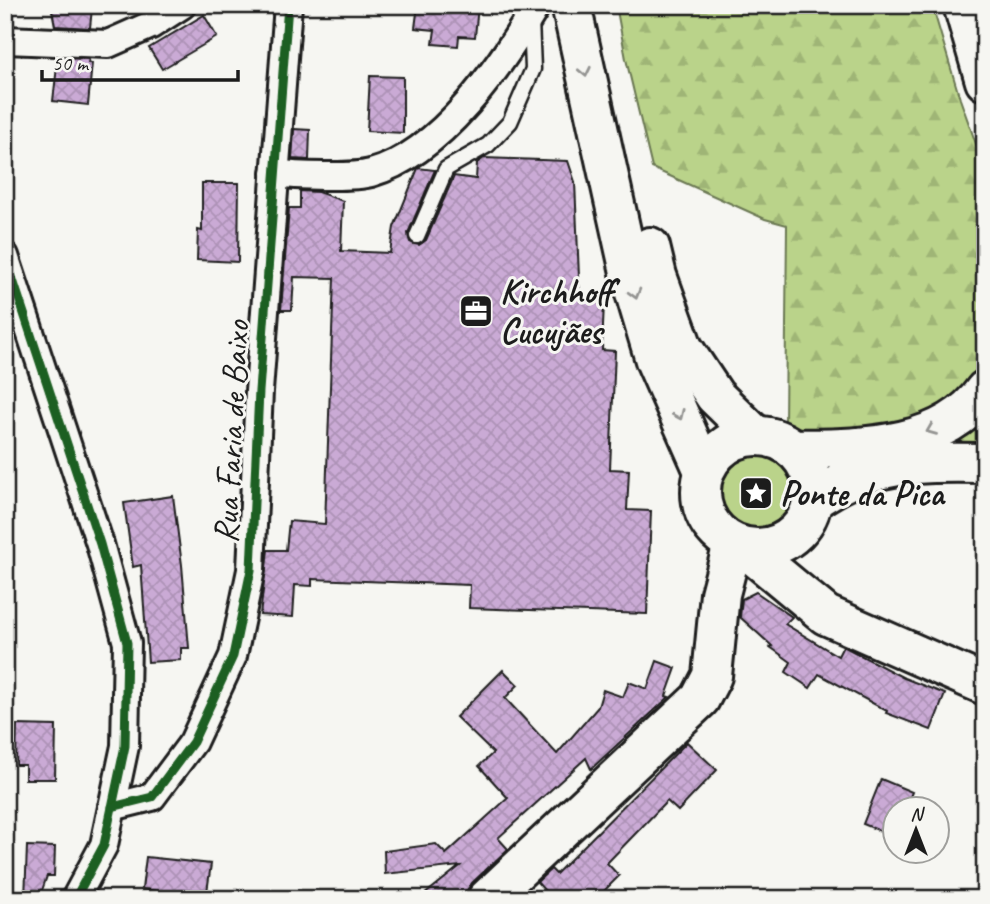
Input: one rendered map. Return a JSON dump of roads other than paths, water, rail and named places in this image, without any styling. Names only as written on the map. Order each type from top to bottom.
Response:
[{"type":"main road","points":[[571,5],[633,286],[654,360],[704,471]]},
{"type":"main road","points":[[596,5],[657,276],[682,348],[715,396],[756,436]]},
{"type":"main road","points":[[963,5],[985,81]]},
{"type":"main road","points":[[793,449],[865,447],[908,438],[953,421],[978,401],[985,390]]},
{"type":"main road","points":[[806,599],[806,515],[812,481],[805,464],[793,449],[770,437],[740,438],[725,445],[704,471],[700,499],[704,513],[716,531],[826,615],[985,685]]},
{"type":"main road","points":[[739,546],[760,549],[788,540],[806,515],[847,480],[891,467],[939,462],[985,463]]},
{"type":"main road","points":[[487,899],[700,699],[712,676],[720,594],[739,546]]},
{"type":"street","points":[[5,40],[108,44],[151,25],[182,5]]},
{"type":"street","name":"Rua Faria de Baixo","points":[[112,807],[152,797],[193,742],[233,656],[251,570],[259,391],[288,5]]},
{"type":"street","points":[[275,173],[370,174],[407,158],[462,111],[509,52],[534,10]]},
{"type":"street","points":[[5,256],[100,544],[127,643],[125,746],[104,845],[75,899]]},
{"type":"lane","points":[[417,236],[446,169],[488,145],[510,122],[533,69],[534,10]]},
{"type":"place","name":"Kirchhoff Cucujães","points":[[476,311]]},
{"type":"place","name":"Ponte da Pica","points":[[756,493]]}]
